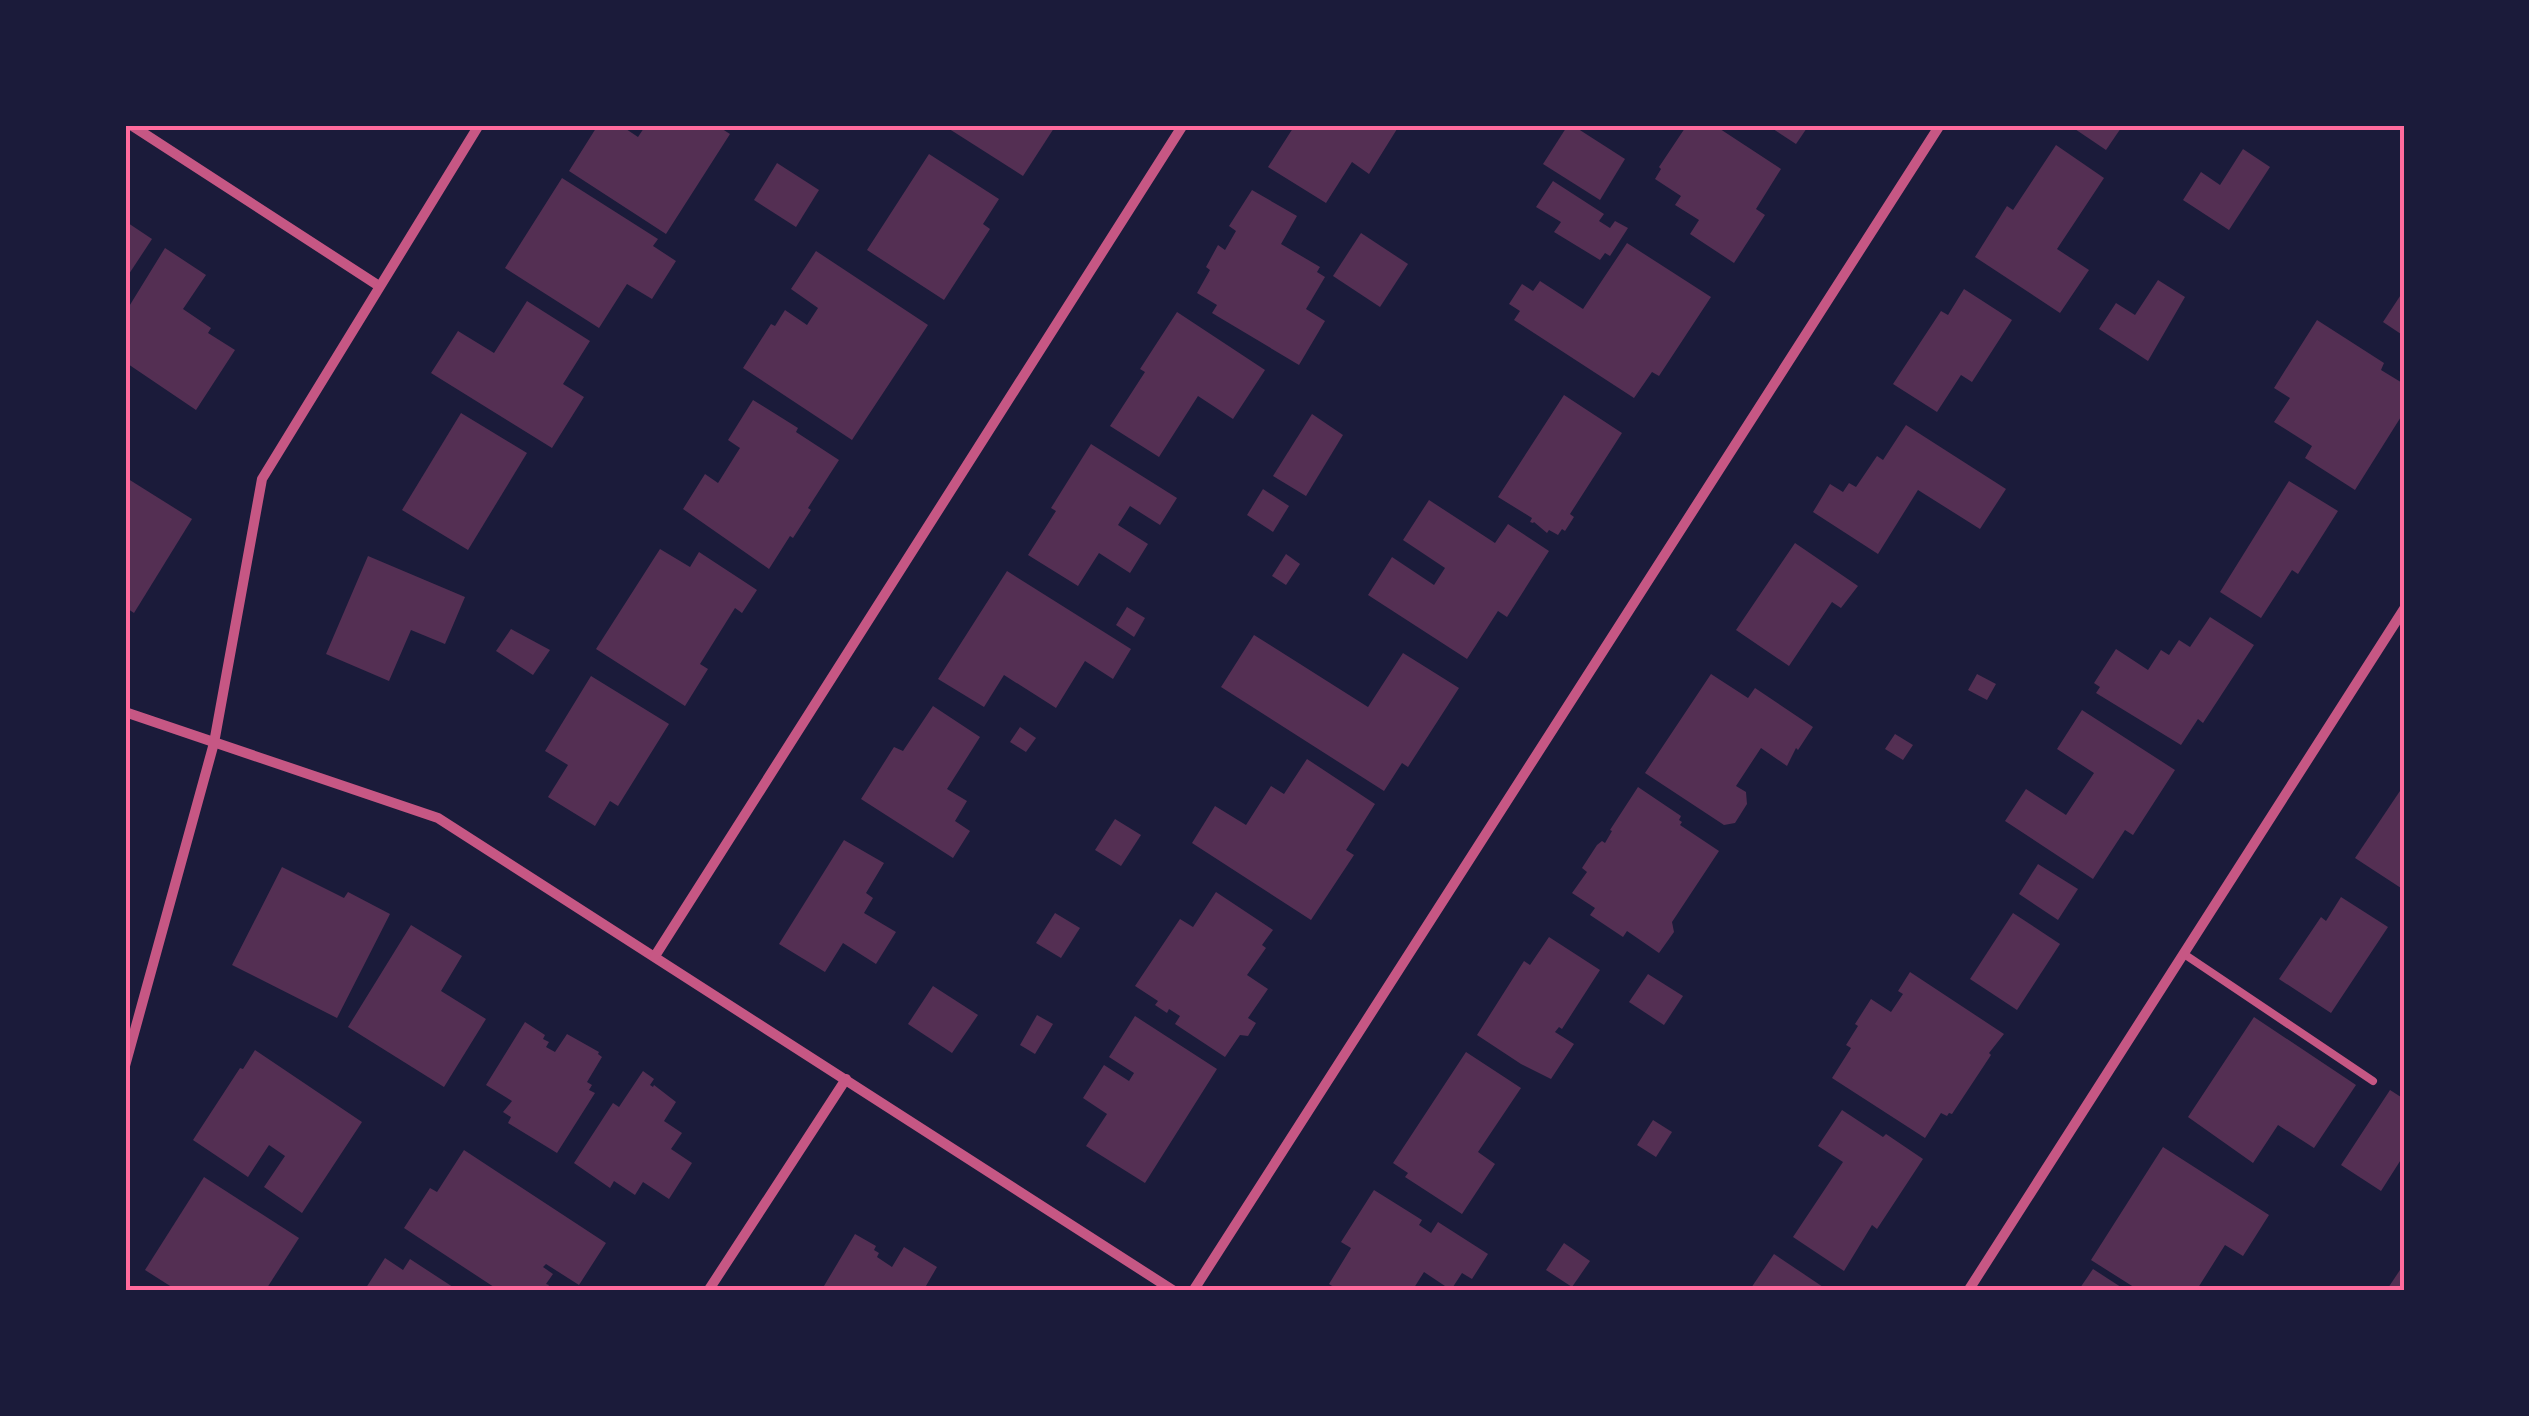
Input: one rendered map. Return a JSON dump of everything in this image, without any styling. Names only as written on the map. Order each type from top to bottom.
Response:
[{"type":"street","points":[[132,125],[379,286]]},
{"type":"street","points":[[125,1066],[214,742],[262,479],[479,125]]},
{"type":"street","points":[[654,956],[1183,125]]},
{"type":"street","points":[[1193,1291],[1940,125]]},
{"type":"street","points":[[1968,1291],[2404,609]]},
{"type":"street","points":[[125,712],[438,818],[1174,1291]]},
{"type":"street","points":[[708,1291],[846,1079]]},
{"type":"lane","points":[[2184,954],[2373,1081]]},
{"type":"building","points":[[598,125],[620,125],[638,137],[646,125],[716,125],[730,134],[666,234],[569,171]]},
{"type":"building","points":[[943,125],[1056,125],[1023,176]]},
{"type":"building","points":[[1295,125],[1391,125],[1397,129],[1369,174],[1352,162],[1326,203],[1268,167]]},
{"type":"building","points":[[1568,125],[1625,159],[1600,200],[1543,164]]},
{"type":"building","points":[[1687,125],[1714,125],[1781,169],[1756,209],[1765,215],[1734,263],[1690,234],[1699,220],[1675,205],[1681,196],[1655,179]]},
{"type":"building","points":[[1767,125],[1809,125],[1796,144]]},
{"type":"building","points":[[2069,125],[2123,125],[2106,150]]},
{"type":"building","points":[[2056,145],[2104,178],[2057,249],[2089,270],[2060,313],[1975,257],[2007,206],[2013,210]]},
{"type":"building","points":[[2243,149],[2270,167],[2229,230],[2183,200],[2201,172],[2220,185]]},
{"type":"building","points":[[929,154],[999,199],[983,224],[990,229],[944,300],[867,250]]},
{"type":"building","points":[[777,163],[819,190],[796,227],[754,200]]},
{"type":"building","points":[[562,178],[658,239],[653,246],[676,261],[652,299],[627,284],[599,328],[505,268]]},
{"type":"building","points":[[1553,181],[1604,214],[1599,221],[1610,228],[1615,221],[1628,228],[1610,256],[1605,253],[1600,260],[1554,232],[1561,222],[1536,207]]},
{"type":"building","points":[[1252,190],[1297,216],[1281,244],[1320,267],[1317,272],[1325,277],[1306,309],[1325,321],[1299,365],[1212,313],[1217,305],[1197,293],[1218,245],[1225,250],[1236,231],[1229,226]]},
{"type":"building","points":[[125,221],[152,239],[125,280]]},
{"type":"building","points":[[1361,233],[1408,264],[1380,307],[1333,276]]},
{"type":"building","points":[[1627,243],[1711,297],[1659,376],[1652,372],[1634,398],[1514,320],[1520,311],[1509,304],[1522,284],[1533,291],[1540,281],[1583,309]]},
{"type":"building","points":[[165,248],[206,275],[183,309],[211,328],[208,333],[235,350],[196,410],[125,362],[125,313]]},
{"type":"building","points":[[816,251],[928,325],[852,440],[743,368],[771,324],[775,326],[785,310],[807,325],[818,308],[791,289]]},
{"type":"building","points":[[2158,280],[2185,297],[2148,361],[2099,329],[2116,303],[2135,315]]},
{"type":"building","points":[[1964,289],[2012,320],[1972,382],[1961,375],[1937,412],[1893,384],[1941,311],[1948,315]]},
{"type":"building","points":[[2404,290],[2404,336],[2383,322]]},
{"type":"building","points":[[527,301],[590,341],[563,384],[584,397],[552,448],[431,373],[458,331],[494,353]]},
{"type":"building","points":[[1177,312],[1265,370],[1233,419],[1198,396],[1159,457],[1110,426],[1145,372],[1140,369]]},
{"type":"building","points":[[2317,320],[2384,363],[2381,370],[2404,384],[2404,412],[2355,490],[2305,458],[2312,446],[2274,422],[2290,398],[2274,388]]},
{"type":"building","points":[[1564,395],[1622,433],[1570,514],[1574,517],[1558,535],[1549,530],[1547,533],[1530,522],[1532,518],[1498,497]]},
{"type":"building","points":[[753,400],[839,460],[808,508],[811,510],[769,569],[683,509],[705,474],[718,483],[740,448],[728,440]]},
{"type":"building","points":[[461,413],[527,453],[468,550],[402,510]]},
{"type":"building","points":[[1312,414],[1343,435],[1306,496],[1273,476]]},
{"type":"building","points":[[1906,425],[2006,489],[1980,529],[1918,490],[1878,554],[1813,512],[1830,484],[1843,492],[1849,483],[1856,487],[1877,456],[1883,460]]},
{"type":"building","points":[[1091,444],[1177,498],[1160,525],[1130,506],[1118,525],[1148,544],[1130,573],[1099,553],[1078,586],[1028,555],[1056,511],[1051,508]]},
{"type":"building","points":[[125,477],[192,519],[134,613],[125,607]]},
{"type":"building","points":[[2289,481],[2338,511],[2298,574],[2292,570],[2261,618],[2220,592]]},
{"type":"building","points":[[1263,489],[1289,506],[1273,532],[1247,515]]},
{"type":"building","points":[[1429,500],[1495,543],[1508,524],[1549,551],[1507,617],[1498,611],[1467,659],[1368,595],[1392,557],[1434,585],[1445,568],[1403,540]]},
{"type":"building","points":[[1795,543],[1858,586],[1841,608],[1832,602],[1789,666],[1736,630]]},
{"type":"building","points":[[660,549],[690,567],[699,552],[757,590],[742,613],[735,608],[700,664],[708,669],[685,706],[596,649]]},
{"type":"building","points":[[1286,554],[1300,564],[1286,585],[1272,576]]},
{"type":"building","points":[[368,556],[465,597],[445,644],[411,630],[389,681],[326,654]]},
{"type":"building","points":[[1007,571],[1131,649],[1113,679],[1085,661],[1056,708],[1004,675],[984,707],[938,679]]},
{"type":"building","points":[[1127,607],[1145,618],[1134,637],[1116,625]]},
{"type":"building","points":[[2210,617],[2254,645],[2203,723],[2198,719],[2181,745],[2096,693],[2100,687],[2094,683],[2116,649],[2148,670],[2161,650],[2169,655],[2179,640],[2190,647]]},
{"type":"building","points":[[511,629],[550,650],[533,675],[496,651]]},
{"type":"building","points":[[1254,635],[1368,707],[1403,653],[1459,688],[1408,767],[1402,763],[1384,791],[1221,687]]},
{"type":"building","points":[[1711,674],[1748,698],[1755,688],[1813,727],[1787,766],[1761,748],[1736,786],[1746,792],[1747,804],[1735,823],[1724,825],[1645,773]]},
{"type":"building","points":[[1977,674],[1996,684],[1987,700],[1968,690]]},
{"type":"building","points":[[591,676],[669,724],[618,806],[610,801],[595,826],[548,797],[568,765],[545,751]]},
{"type":"building","points":[[933,706],[980,737],[947,789],[967,801],[955,821],[970,831],[953,858],[861,799],[894,747],[903,751]]},
{"type":"building","points":[[2082,710],[2175,770],[2133,835],[2125,830],[2093,879],[2005,821],[2026,789],[2066,815],[2094,773],[2057,749]]},
{"type":"building","points":[[1020,727],[1036,738],[1026,752],[1010,742]]},
{"type":"building","points":[[1895,734],[1913,745],[1903,760],[1885,749]]},
{"type":"building","points":[[1307,759],[1375,804],[1346,850],[1354,855],[1311,920],[1192,843],[1215,806],[1246,825],[1271,786],[1284,794]]},
{"type":"building","points":[[2404,785],[2404,890],[2355,858]]},
{"type":"building","points":[[1638,787],[1681,816],[1680,825],[1719,851],[1672,922],[1674,932],[1659,953],[1627,931],[1623,937],[1590,915],[1595,908],[1572,893],[1587,872],[1582,868],[1597,845],[1605,843]]},
{"type":"building","points":[[1115,819],[1141,835],[1121,866],[1095,850]]},
{"type":"building","points":[[844,840],[884,863],[866,893],[873,898],[864,913],[896,932],[876,964],[843,943],[825,972],[779,944]]},
{"type":"building","points":[[2038,864],[2078,889],[2058,920],[2019,894]]},
{"type":"building","points":[[282,867],[344,898],[348,892],[390,914],[337,1018],[232,965]]},
{"type":"building","points":[[1216,892],[1273,930],[1247,975],[1268,989],[1248,1018],[1256,1023],[1248,1036],[1240,1035],[1225,1057],[1175,1024],[1180,1016],[1155,1005],[1158,1001],[1135,986],[1180,919],[1193,927]]},
{"type":"building","points":[[2341,897],[2388,927],[2331,1013],[2279,979],[2321,917],[2326,921]]},
{"type":"building","points":[[1055,913],[1080,928],[1061,958],[1036,943]]},
{"type":"building","points":[[2013,913],[2060,944],[2017,1010],[1970,979]]},
{"type":"building","points":[[411,925],[462,956],[441,991],[486,1019],[444,1087],[348,1027]]},
{"type":"building","points":[[1549,937],[1600,970],[1562,1029],[1559,1027],[1555,1032],[1574,1044],[1551,1079],[1477,1035],[1524,961],[1530,965]]},
{"type":"building","points":[[1910,972],[2004,1034],[1952,1114],[1941,1113],[1925,1138],[1832,1078],[1851,1048],[1846,1045],[1871,999],[1891,1012],[1903,994],[1898,991]]},
{"type":"building","points":[[1648,974],[1683,996],[1664,1025],[1629,1002]]},
{"type":"building","points":[[933,986],[978,1015],[952,1053],[908,1024]]},
{"type":"building","points":[[1037,1015],[1053,1024],[1035,1054],[1020,1045]]},
{"type":"building","points":[[1135,1016],[1217,1069],[1145,1183],[1086,1146],[1107,1114],[1083,1098],[1104,1065],[1129,1081],[1134,1073],[1109,1057]]},
{"type":"building","points":[[2254,1017],[2356,1085],[2314,1148],[2278,1125],[2253,1163],[2188,1117]]},
{"type":"building","points":[[525,1022],[545,1035],[543,1039],[549,1042],[546,1047],[555,1052],[567,1034],[602,1057],[587,1082],[592,1085],[589,1090],[595,1093],[557,1153],[508,1123],[511,1117],[503,1112],[512,1101],[486,1085]]},
{"type":"building","points":[[255,1050],[362,1122],[302,1213],[264,1187],[285,1156],[269,1145],[248,1177],[193,1140]]},
{"type":"building","points":[[1466,1052],[1521,1088],[1478,1152],[1495,1164],[1462,1214],[1405,1177],[1408,1173],[1393,1163]]},
{"type":"building","points":[[643,1071],[654,1079],[650,1085],[676,1102],[664,1121],[682,1133],[671,1149],[692,1163],[669,1199],[643,1182],[635,1195],[614,1181],[610,1188],[574,1163],[613,1103],[619,1107]]},
{"type":"building","points":[[2390,1090],[2404,1099],[2404,1159],[2381,1191],[2341,1165]]},
{"type":"building","points":[[1842,1110],[1923,1159],[1877,1229],[1872,1225],[1844,1271],[1793,1237],[1843,1162],[1818,1146]]},
{"type":"building","points":[[1653,1120],[1672,1132],[1656,1157],[1637,1145]]},
{"type":"building","points":[[2163,1147],[2269,1215],[2243,1256],[2225,1245],[2196,1291],[2140,1291],[2091,1260]]},
{"type":"building","points":[[464,1150],[606,1243],[579,1285],[546,1264],[543,1267],[553,1274],[545,1291],[500,1291],[404,1228],[430,1188],[437,1192]]},
{"type":"building","points":[[204,1177],[299,1238],[265,1291],[178,1291],[145,1270]]},
{"type":"building","points":[[1374,1190],[1422,1220],[1419,1225],[1431,1233],[1438,1222],[1488,1254],[1472,1279],[1462,1273],[1451,1290],[1424,1272],[1412,1291],[1340,1291],[1329,1284],[1351,1248],[1341,1242]]},
{"type":"building","points":[[855,1234],[876,1246],[877,1257],[892,1267],[904,1247],[937,1267],[923,1291],[821,1291]]},
{"type":"building","points":[[1564,1243],[1590,1261],[1572,1287],[1546,1270]]},
{"type":"building","points":[[1774,1254],[1829,1291],[1749,1291]]},
{"type":"building","points":[[385,1258],[403,1270],[410,1259],[459,1291],[364,1291]]},
{"type":"building","points":[[2404,1264],[2404,1291],[2386,1291]]},
{"type":"building","points":[[2093,1269],[2127,1291],[2078,1291]]}]
